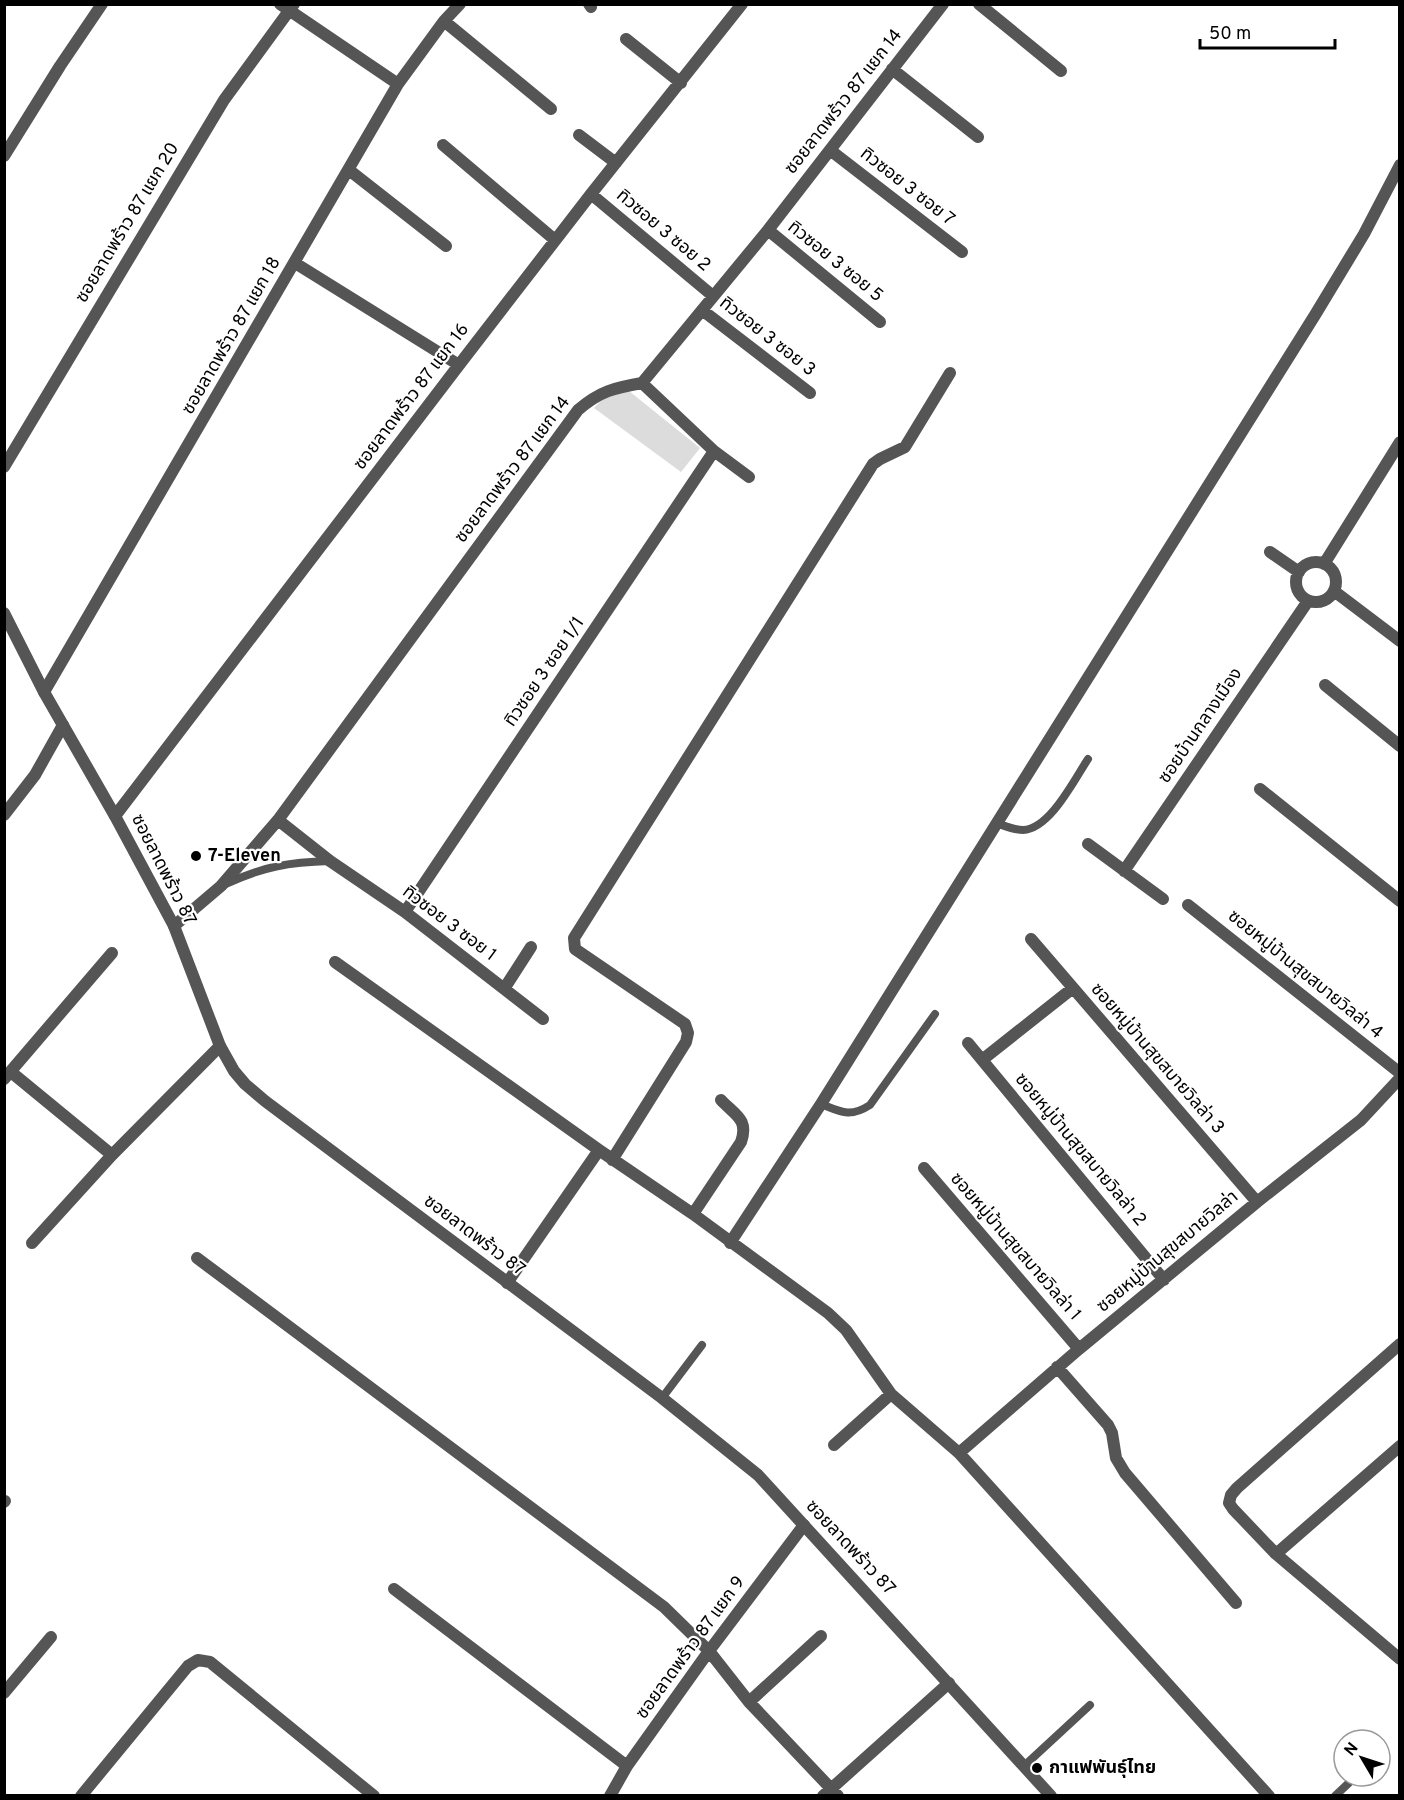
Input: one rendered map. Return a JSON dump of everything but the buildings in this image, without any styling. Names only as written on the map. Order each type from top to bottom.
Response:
[{"type":"street","points":[[4,156],[102,4]]},
{"type":"street","name":"ซอยลาดพร้าว 87 แยก 18","points":[[44,692],[398,84],[444,21],[460,4]]},
{"type":"street","name":"ซอยลาดพร้าว 87 แยก 16","points":[[115,816],[459,364],[742,4]]},
{"type":"street","name":"ซอยลาดพร้าว 87 แยก 14","points":[[174,926],[221,886],[278,820],[578,410],[593,397],[611,388],[642,383],[768,230],[943,4]]},
{"type":"street","points":[[979,4],[1061,71]]},
{"type":"street","points":[[288,7],[398,84]]},
{"type":"street","name":"ซอยลาดพร้าว 87 แยก 20","points":[[4,467],[224,100],[288,7]]},
{"type":"street","points":[[444,21],[551,109]]},
{"type":"street","points":[[626,39],[681,83]]},
{"type":"street","points":[[892,69],[978,136]]},
{"type":"street","points":[[579,135],[616,163]]},
{"type":"street","points":[[443,144],[555,240]]},
{"type":"street","name":"ทิวซอย 3 ซอย 7","points":[[830,150],[962,252]]},
{"type":"street","points":[[730,1243],[821,1104],[1315,315],[1364,234],[1400,165]]},
{"type":"street","points":[[349,170],[446,246]]},
{"type":"street","name":"ทิวซอย 3 ซอย 2","points":[[591,194],[713,296]]},
{"type":"street","name":"ทิวซอย 3 ซอย 5","points":[[768,230],[880,322]]},
{"type":"street","points":[[295,263],[459,364]]},
{"type":"street","name":"ทิวซอย 3 ซอย 3","points":[[702,310],[810,393]]},
{"type":"street","points":[[612,1160],[686,1042],[688,1033],[685,1024],[575,949],[574,938],[873,464],[905,447],[950,373]]},
{"type":"street","points":[[642,383],[714,451],[749,477]]},
{"type":"street","points":[[1324,564],[1400,442]]},
{"type":"street","name":"ทิวซอย 3 ซอย 1/1","points":[[405,912],[714,451]]},
{"type":"street","points":[[1270,552],[1299,572]]},
{"type":"street","points":[[1310,563],[1324,564],[1334,575],[1336,583],[1334,591],[1323,601],[1308,600],[1301,596],[1297,588],[1296,580],[1299,572],[1310,563]]},
{"type":"street","points":[[1334,591],[1400,641]]},
{"type":"street","name":"ซอยบ้านกลางเมือง","points":[[1124,871],[1308,600]]},
{"type":"street","name":"ซอยลาดพร้าว 87","points":[[4,614],[44,692],[115,816],[174,926],[219,1046],[245,1084],[662,1398],[758,1475],[1051,1796]]},
{"type":"street","points":[[1325,685],[1400,746]]},
{"type":"street","points":[[4,815],[35,775],[63,725]]},
{"type":"street","points":[[1260,789],[1400,901]]},
{"type":"street","name":"ทิวซอย 3 ซอย 1","points":[[278,820],[330,861],[405,912],[543,1019]]},
{"type":"street","points":[[1088,844],[1163,899]]},
{"type":"street","name":"ซอยหมู่บ้านสุขสบายวิลล่า 4","points":[[1188,905],[1400,1072]]},
{"type":"street","name":"ซอยหมู่บ้านสุขสบายวิลล่า 3","points":[[1031,939],[1257,1202]]},
{"type":"street","points":[[504,988],[531,947]]},
{"type":"street","points":[[112,953],[8,1075],[112,1155]]},
{"type":"street","points":[[335,962],[612,1160],[693,1214],[809,1298],[840,1324],[891,1394],[958,1453],[1269,1796]]},
{"type":"street","points":[[982,1060],[1073,988]]},
{"type":"street","name":"ซอยหมู่บ้านสุขสบายวิลล่า 2","points":[[968,1043],[1164,1280]]},
{"type":"street","points":[[32,1243],[112,1155],[219,1046]]},
{"type":"street","name":"ซอยหมู่บ้านสุขสบายวิลล่า","points":[[958,1453],[1057,1367],[1257,1202],[1361,1120],[1400,1078]]},
{"type":"street","points":[[693,1214],[744,1134],[745,1127],[741,1120],[720,1100]]},
{"type":"street","points":[[507,1283],[599,1150]]},
{"type":"street","name":"ซอยหมู่บ้านสุขสบายวิลล่า 1","points":[[924,1168],[1079,1349]]},
{"type":"street","points":[[197,1258],[664,1607],[710,1651],[749,1702],[831,1793],[949,1683]]},
{"type":"street","points":[[1400,1344],[1231,1495],[1229,1503],[1276,1554],[1400,1659]]},
{"type":"street","points":[[1057,1367],[1108,1425],[1112,1433],[1116,1458],[1125,1473],[1236,1603]]},
{"type":"street","points":[[834,1445],[891,1394]]},
{"type":"street","points":[[1276,1554],[1400,1446]]},
{"type":"street","name":"ซอยลาดพร้าว 87 แยก 9","points":[[610,1796],[627,1766],[804,1525]]},
{"type":"street","points":[[394,1588],[627,1766]]},
{"type":"street","points":[[749,1702],[821,1636]]},
{"type":"street","points":[[4,1694],[51,1637]]},
{"type":"street","points":[[81,1796],[188,1666],[198,1660],[210,1662],[374,1796]]},
{"type":"lane","points":[[996,823],[1025,830],[1040,825],[1050,816],[1088,759]]},
{"type":"lane","points":[[221,886],[253,871],[273,866],[298,861],[330,861]]},
{"type":"lane","points":[[821,1104],[840,1112],[851,1113],[870,1105],[935,1014]]},
{"type":"lane","points":[[662,1398],[702,1345]]},
{"type":"lane","points":[[1024,1766],[1090,1705]]},
{"type":"shaded area","points":[[629,391],[700,448],[681,472],[594,408],[604,398]]},
{"type":"place","name":"7-Eleven","points":[[196,856]]},
{"type":"place","name":"กาแฟพันธ์ุไทย","points":[[1037,1768]]}]
